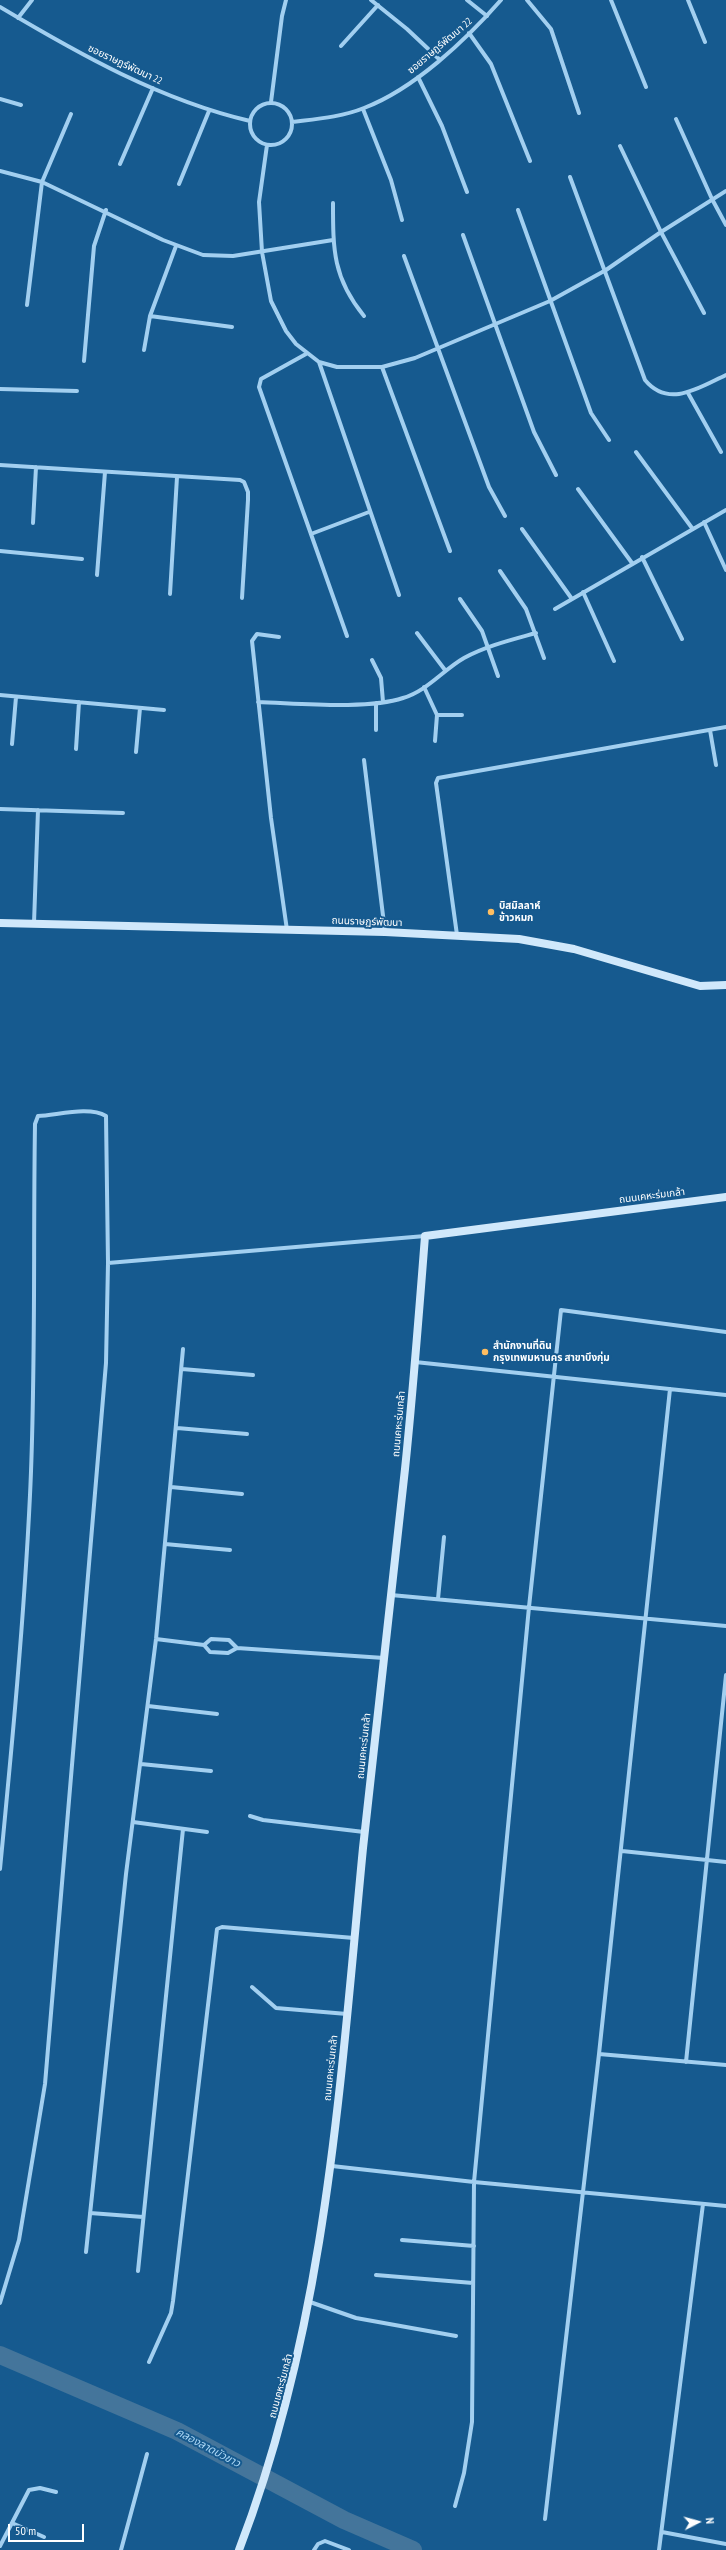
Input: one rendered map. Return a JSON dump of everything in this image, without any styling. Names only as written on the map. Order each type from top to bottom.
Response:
[{"type":"street","points":[[18,18],[32,0]]},
{"type":"street","points":[[271,102],[282,16],[286,0]]},
{"type":"street","points":[[371,0],[440,60]]},
{"type":"street","points":[[467,0],[487,16]]},
{"type":"street","name":"ซอยราษฎร์พัฒนา 22","points":[[292,122],[363,109],[380,101],[418,77],[440,60],[502,0]]},
{"type":"street","points":[[527,0],[551,29],[579,114]]},
{"type":"street","points":[[611,0],[646,87]]},
{"type":"street","points":[[688,0],[705,42]]},
{"type":"street","points":[[341,46],[378,5]]},
{"type":"street","name":"ซอยราษฎร์พัฒนา 22","points":[[0,7],[97,63],[209,111],[250,121]]},
{"type":"street","points":[[469,33],[491,64],[530,160]]},
{"type":"street","points":[[418,77],[442,126],[468,192]]},
{"type":"street","points":[[120,164],[153,88]]},
{"type":"street","points":[[0,99],[21,105]]},
{"type":"street","points":[[271,102],[286,108],[292,122],[288,137],[275,145],[267,145],[254,136],[250,121],[257,107],[271,102]]},
{"type":"street","points":[[363,109],[391,180],[402,220]]},
{"type":"street","points":[[179,184],[209,111]]},
{"type":"street","points":[[27,305],[42,182],[71,114]]},
{"type":"street","points":[[676,119],[712,200],[726,225]]},
{"type":"street","points":[[267,145],[259,194],[262,252],[272,301],[286,331],[306,354],[319,362],[352,368],[382,367],[438,348],[496,325],[550,301],[606,270],[661,232],[726,191]]},
{"type":"street","points":[[620,146],[661,232],[704,313]]},
{"type":"street","points":[[0,171],[42,182],[176,246],[215,257],[262,252],[333,240]]},
{"type":"street","points":[[570,177],[646,380],[657,392],[688,393],[726,375]]},
{"type":"street","points":[[333,203],[333,240],[342,284],[364,316]]},
{"type":"street","points":[[518,210],[592,413],[610,440]]},
{"type":"street","points":[[84,361],[94,246],[105,212]]},
{"type":"street","points":[[463,235],[534,432],[556,475]]},
{"type":"street","points":[[144,350],[150,316],[176,246]]},
{"type":"street","points":[[404,256],[489,487],[505,516]]},
{"type":"street","points":[[150,316],[232,327]]},
{"type":"street","points":[[306,354],[261,379],[259,382],[347,636]]},
{"type":"street","points":[[319,362],[369,512],[399,594]]},
{"type":"street","points":[[382,367],[450,551]]},
{"type":"street","points":[[0,389],[77,391]]},
{"type":"street","points":[[688,393],[721,452]]},
{"type":"street","points":[[636,452],[692,528]]},
{"type":"street","points":[[0,465],[240,480],[247,486],[242,598]]},
{"type":"street","points":[[33,523],[36,467]]},
{"type":"street","points":[[97,575],[105,472]]},
{"type":"street","points":[[170,594],[177,476]]},
{"type":"street","points":[[578,489],[632,563]]},
{"type":"street","points":[[555,609],[692,528],[726,510]]},
{"type":"street","points":[[311,534],[369,512]]},
{"type":"street","points":[[704,522],[726,570]]},
{"type":"street","points":[[522,529],[572,599]]},
{"type":"street","points":[[0,551],[82,559]]},
{"type":"street","points":[[642,557],[682,639]]},
{"type":"street","points":[[500,571],[520,598],[536,633],[544,658]]},
{"type":"street","points":[[583,592],[614,661]]},
{"type":"street","points":[[460,599],[482,631],[489,647],[498,676]]},
{"type":"street","points":[[417,633],[445,670]]},
{"type":"street","points":[[258,702],[376,703],[402,699],[424,687],[445,670],[489,647],[536,633]]},
{"type":"street","points":[[279,636],[256,634],[252,638],[271,818],[287,930]]},
{"type":"street","points":[[372,660],[381,678],[383,702]]},
{"type":"street","points":[[424,687],[437,715],[435,741]]},
{"type":"street","points":[[0,695],[164,710]]},
{"type":"street","points":[[12,744],[16,697]]},
{"type":"street","points":[[76,749],[78,702]]},
{"type":"street","points":[[376,703],[376,730]]},
{"type":"street","points":[[136,752],[140,708]]},
{"type":"street","points":[[437,715],[462,715]]},
{"type":"street","points":[[457,935],[436,783],[438,778],[726,727]]},
{"type":"street","points":[[710,730],[716,765]]},
{"type":"street","points":[[364,760],[385,932]]},
{"type":"street","points":[[0,809],[123,813]]},
{"type":"street","points":[[34,924],[38,810]]},
{"type":"street","name":"ถนนราษฏร์พัฒนา","points":[[0,923],[385,932],[519,939],[549,943],[686,983],[710,987],[726,985]]},
{"type":"street","points":[[0,1869],[18,1668],[30,1496],[34,1395],[35,1124],[38,1116],[93,1112],[106,1116],[108,1263],[106,1363],[45,2084],[19,2240],[0,2303]]},
{"type":"street","name":"ถนนเคหะร่มเกล้า","points":[[239,2550],[256,2507],[280,2430],[310,2302],[332,2166],[354,1938],[415,1362],[425,1236],[726,1197]]},
{"type":"street","points":[[108,1263],[425,1236]]},
{"type":"street","points":[[455,2506],[464,2473],[472,2422],[474,2182],[529,1607],[561,1310],[726,1332]]},
{"type":"street","points":[[86,2252],[133,1822],[156,1639],[177,1428],[183,1349]]},
{"type":"street","points":[[415,1362],[726,1395]]},
{"type":"street","points":[[182,1369],[253,1375]]},
{"type":"street","points":[[545,2518],[584,2193],[622,1852],[670,1389]]},
{"type":"street","points":[[177,1428],[246,1434]]},
{"type":"street","points":[[171,1487],[242,1494]]},
{"type":"street","points":[[438,1599],[444,1537]]},
{"type":"street","points":[[165,1544],[230,1550]]},
{"type":"street","points":[[391,1595],[646,1617],[726,1626]]},
{"type":"street","points":[[156,1639],[204,1646],[210,1652],[226,1653],[237,1648],[384,1658]]},
{"type":"street","points":[[204,1646],[211,1639],[229,1640],[237,1648]]},
{"type":"street","points":[[686,2062],[726,1675]]},
{"type":"street","points":[[148,1706],[217,1714]]},
{"type":"street","points":[[141,1764],[211,1771]]},
{"type":"street","points":[[250,1816],[263,1820],[365,1832]]},
{"type":"street","points":[[133,1822],[207,1832]]},
{"type":"street","points":[[138,2271],[183,1829]]},
{"type":"street","points":[[622,1852],[726,1862]]},
{"type":"street","points":[[149,2362],[171,2313],[173,2301],[217,1929],[222,1927],[354,1938]]},
{"type":"street","points":[[252,1987],[276,2008],[347,2014]]},
{"type":"street","points":[[599,2054],[726,2065]]},
{"type":"street","points":[[332,2166],[474,2182],[726,2206]]},
{"type":"street","points":[[659,2550],[703,2204]]},
{"type":"street","points":[[90,2212],[143,2217]]},
{"type":"street","points":[[402,2240],[474,2246]]},
{"type":"street","points":[[376,2275],[473,2283]]},
{"type":"street","points":[[310,2302],[356,2318],[456,2336]]},
{"type":"street","points":[[121,2550],[147,2454]]},
{"type":"street","points":[[0,2546],[28,2490],[40,2488],[56,2492]]},
{"type":"street","points":[[12,2523],[44,2537]]},
{"type":"street","points":[[662,2532],[726,2544]]},
{"type":"street","points":[[314,2550],[318,2544],[325,2542],[349,2550]]},
{"type":"waterway","name":"คลองลาดบัวขาว","points":[[0,2355],[177,2431],[344,2520],[413,2550]]},
{"type":"place","name":"บิสมิลลาห์ ข้าวหมก","points":[[491,912]]},
{"type":"place","name":"สำนักงานที่ดิน กรุงเทพมหานคร สาขาบึงกุ่ม","points":[[485,1352]]}]
